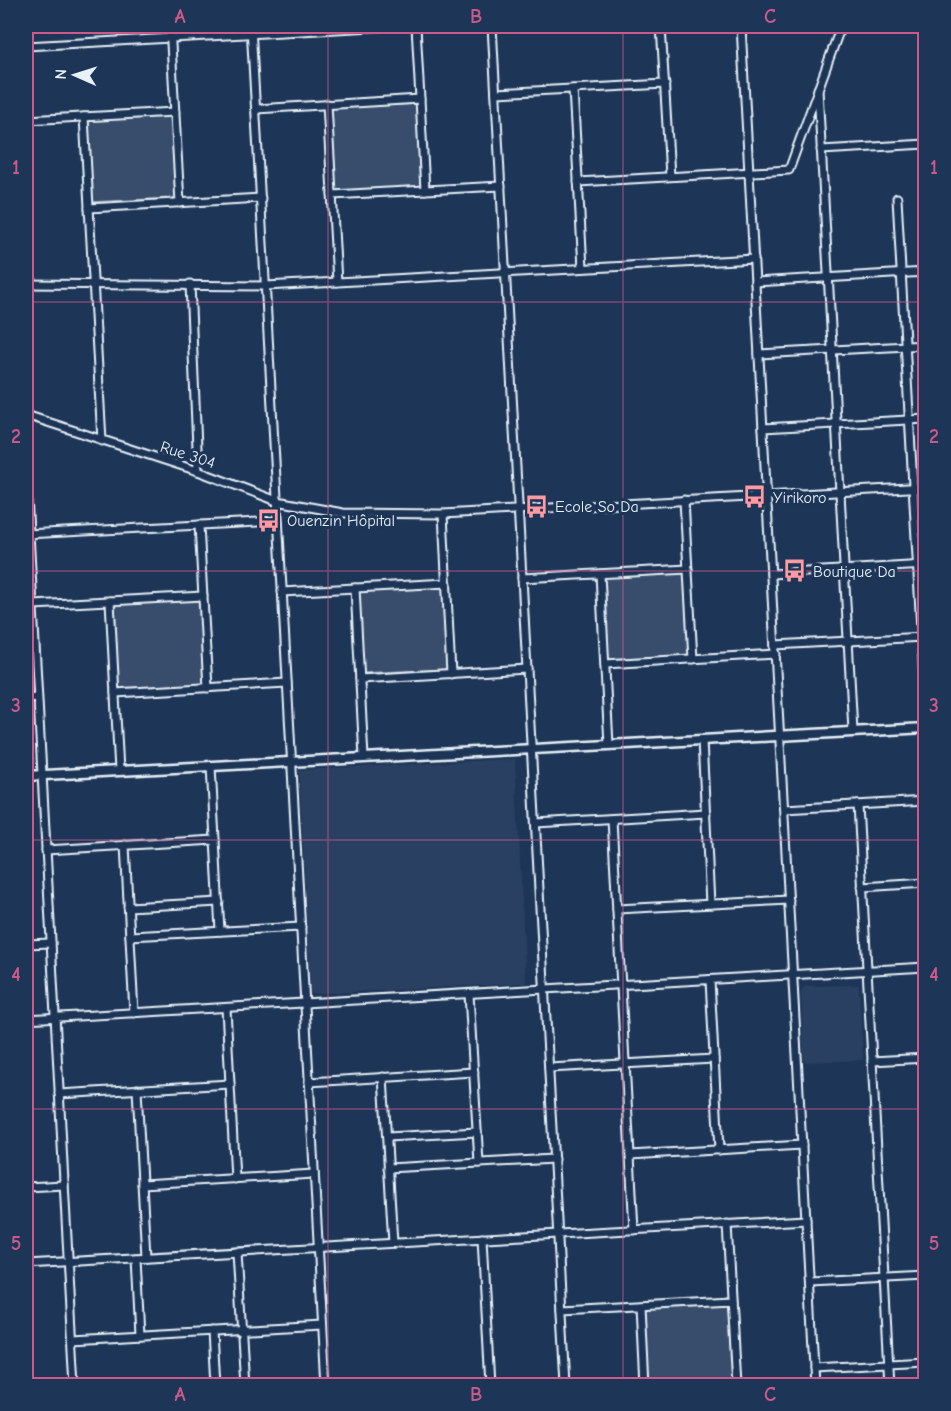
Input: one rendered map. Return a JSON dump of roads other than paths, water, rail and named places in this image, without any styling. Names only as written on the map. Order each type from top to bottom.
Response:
[{"type":"street","points":[[170,26],[180,202]]},
{"type":"street","points":[[26,46],[171,38],[251,29],[391,26]]},
{"type":"street","points":[[416,26],[425,190]]},
{"type":"street","points":[[492,26],[566,1386]]},
{"type":"street","points":[[661,26],[670,176]]},
{"type":"street","points":[[741,26],[815,1386]]},
{"type":"street","points":[[578,182],[789,170],[841,26]]},
{"type":"street","points":[[251,29],[326,1386]]},
{"type":"street","points":[[496,93],[664,84]]},
{"type":"street","points":[[573,89],[583,268]]},
{"type":"street","points":[[818,89],[853,731]]},
{"type":"street","points":[[256,109],[420,99]]},
{"type":"street","points":[[327,104],[337,282]]},
{"type":"street","points":[[26,120],[175,112]]},
{"type":"street","points":[[84,117],[102,441]]},
{"type":"street","points":[[821,150],[926,144]]},
{"type":"street","points":[[333,195],[501,186]]},
{"type":"street","points":[[89,208],[261,198]]},
{"type":"street","points":[[897,198],[926,719]]},
{"type":"street","points":[[26,284],[266,286],[754,259]]},
{"type":"street","points":[[755,282],[926,272]]},
{"type":"street","points":[[190,284],[198,471]]},
{"type":"street","points":[[759,354],[926,345]]},
{"type":"street","name":"Rue 304","points":[[26,415],[198,471],[277,501],[343,513],[443,513],[926,486]]},
{"type":"street","points":[[763,428],[926,419]]},
{"type":"street","points":[[26,477],[27,534],[33,605],[75,1386]]},
{"type":"street","points":[[684,500],[693,659]]},
{"type":"street","points":[[443,513],[451,674]]},
{"type":"street","points":[[27,534],[278,521]]},
{"type":"street","points":[[199,525],[208,688]]},
{"type":"street","points":[[771,574],[926,565]]},
{"type":"street","points":[[522,578],[688,569]]},
{"type":"street","points":[[600,574],[609,744]]},
{"type":"street","points":[[282,592],[447,583]]},
{"type":"street","points":[[355,588],[364,758]]},
{"type":"street","points":[[33,605],[203,596]]},
{"type":"street","points":[[110,601],[119,771]]},
{"type":"street","points":[[775,645],[923,637]]},
{"type":"street","points":[[605,664],[776,654]]},
{"type":"street","points":[[360,679],[527,669]]},
{"type":"street","points":[[115,693],[287,683]]},
{"type":"street","points":[[26,698],[38,697]]},
{"type":"street","points":[[26,776],[926,728]]},
{"type":"street","points":[[702,740],[711,904]]},
{"type":"street","points":[[211,766],[220,931]]},
{"type":"street","points":[[784,809],[926,801]]},
{"type":"street","points":[[858,805],[890,1386]]},
{"type":"street","points":[[536,823],[706,813]]},
{"type":"street","points":[[612,819],[634,1230]]},
{"type":"street","points":[[46,850],[215,840]]},
{"type":"street","points":[[125,845],[134,1013]]},
{"type":"street","points":[[862,887],[926,883]]},
{"type":"street","points":[[617,909],[789,900]]},
{"type":"street","points":[[128,907],[219,902]]},
{"type":"street","points":[[130,936],[300,927]]},
{"type":"street","points":[[26,944],[51,943]]},
{"type":"street","points":[[26,1019],[926,967]]},
{"type":"street","points":[[710,980],[719,1150]]},
{"type":"street","points":[[469,994],[479,1163]]},
{"type":"street","points":[[226,1008],[235,1179]]},
{"type":"street","points":[[872,1061],[926,1058]]},
{"type":"street","points":[[549,1068],[714,1059]]},
{"type":"street","points":[[309,1082],[474,1072]]},
{"type":"street","points":[[383,1077],[393,1243]]},
{"type":"street","points":[[59,1094],[230,1084]]},
{"type":"street","points":[[137,1089],[146,1257]]},
{"type":"street","points":[[387,1137],[477,1132]]},
{"type":"street","points":[[630,1155],[802,1145]]},
{"type":"street","points":[[388,1168],[554,1159]]},
{"type":"street","points":[[142,1184],[314,1174]]},
{"type":"street","points":[[26,1187],[64,1185]]},
{"type":"street","points":[[26,1264],[806,1220]]},
{"type":"street","points":[[727,1224],[736,1386]]},
{"type":"street","points":[[482,1238],[490,1386]]},
{"type":"street","points":[[237,1252],[245,1386]]},
{"type":"street","points":[[135,1258],[140,1335]]},
{"type":"street","points":[[810,1282],[926,1276]]},
{"type":"street","points":[[562,1309],[731,1300]]},
{"type":"street","points":[[641,1305],[645,1386]]},
{"type":"street","points":[[73,1339],[322,1325]]},
{"type":"street","points":[[212,1331],[215,1386]]},
{"type":"street","points":[[814,1368],[926,1362]]},
{"type":"place","name":"Yirikoro","points":[[755,497]]},
{"type":"place","name":"Ecole So Da","points":[[537,506]]},
{"type":"place","name":"Ouenzin Hôpital","points":[[269,520]]},
{"type":"place","name":"Boutique Da","points":[[795,571]]}]
